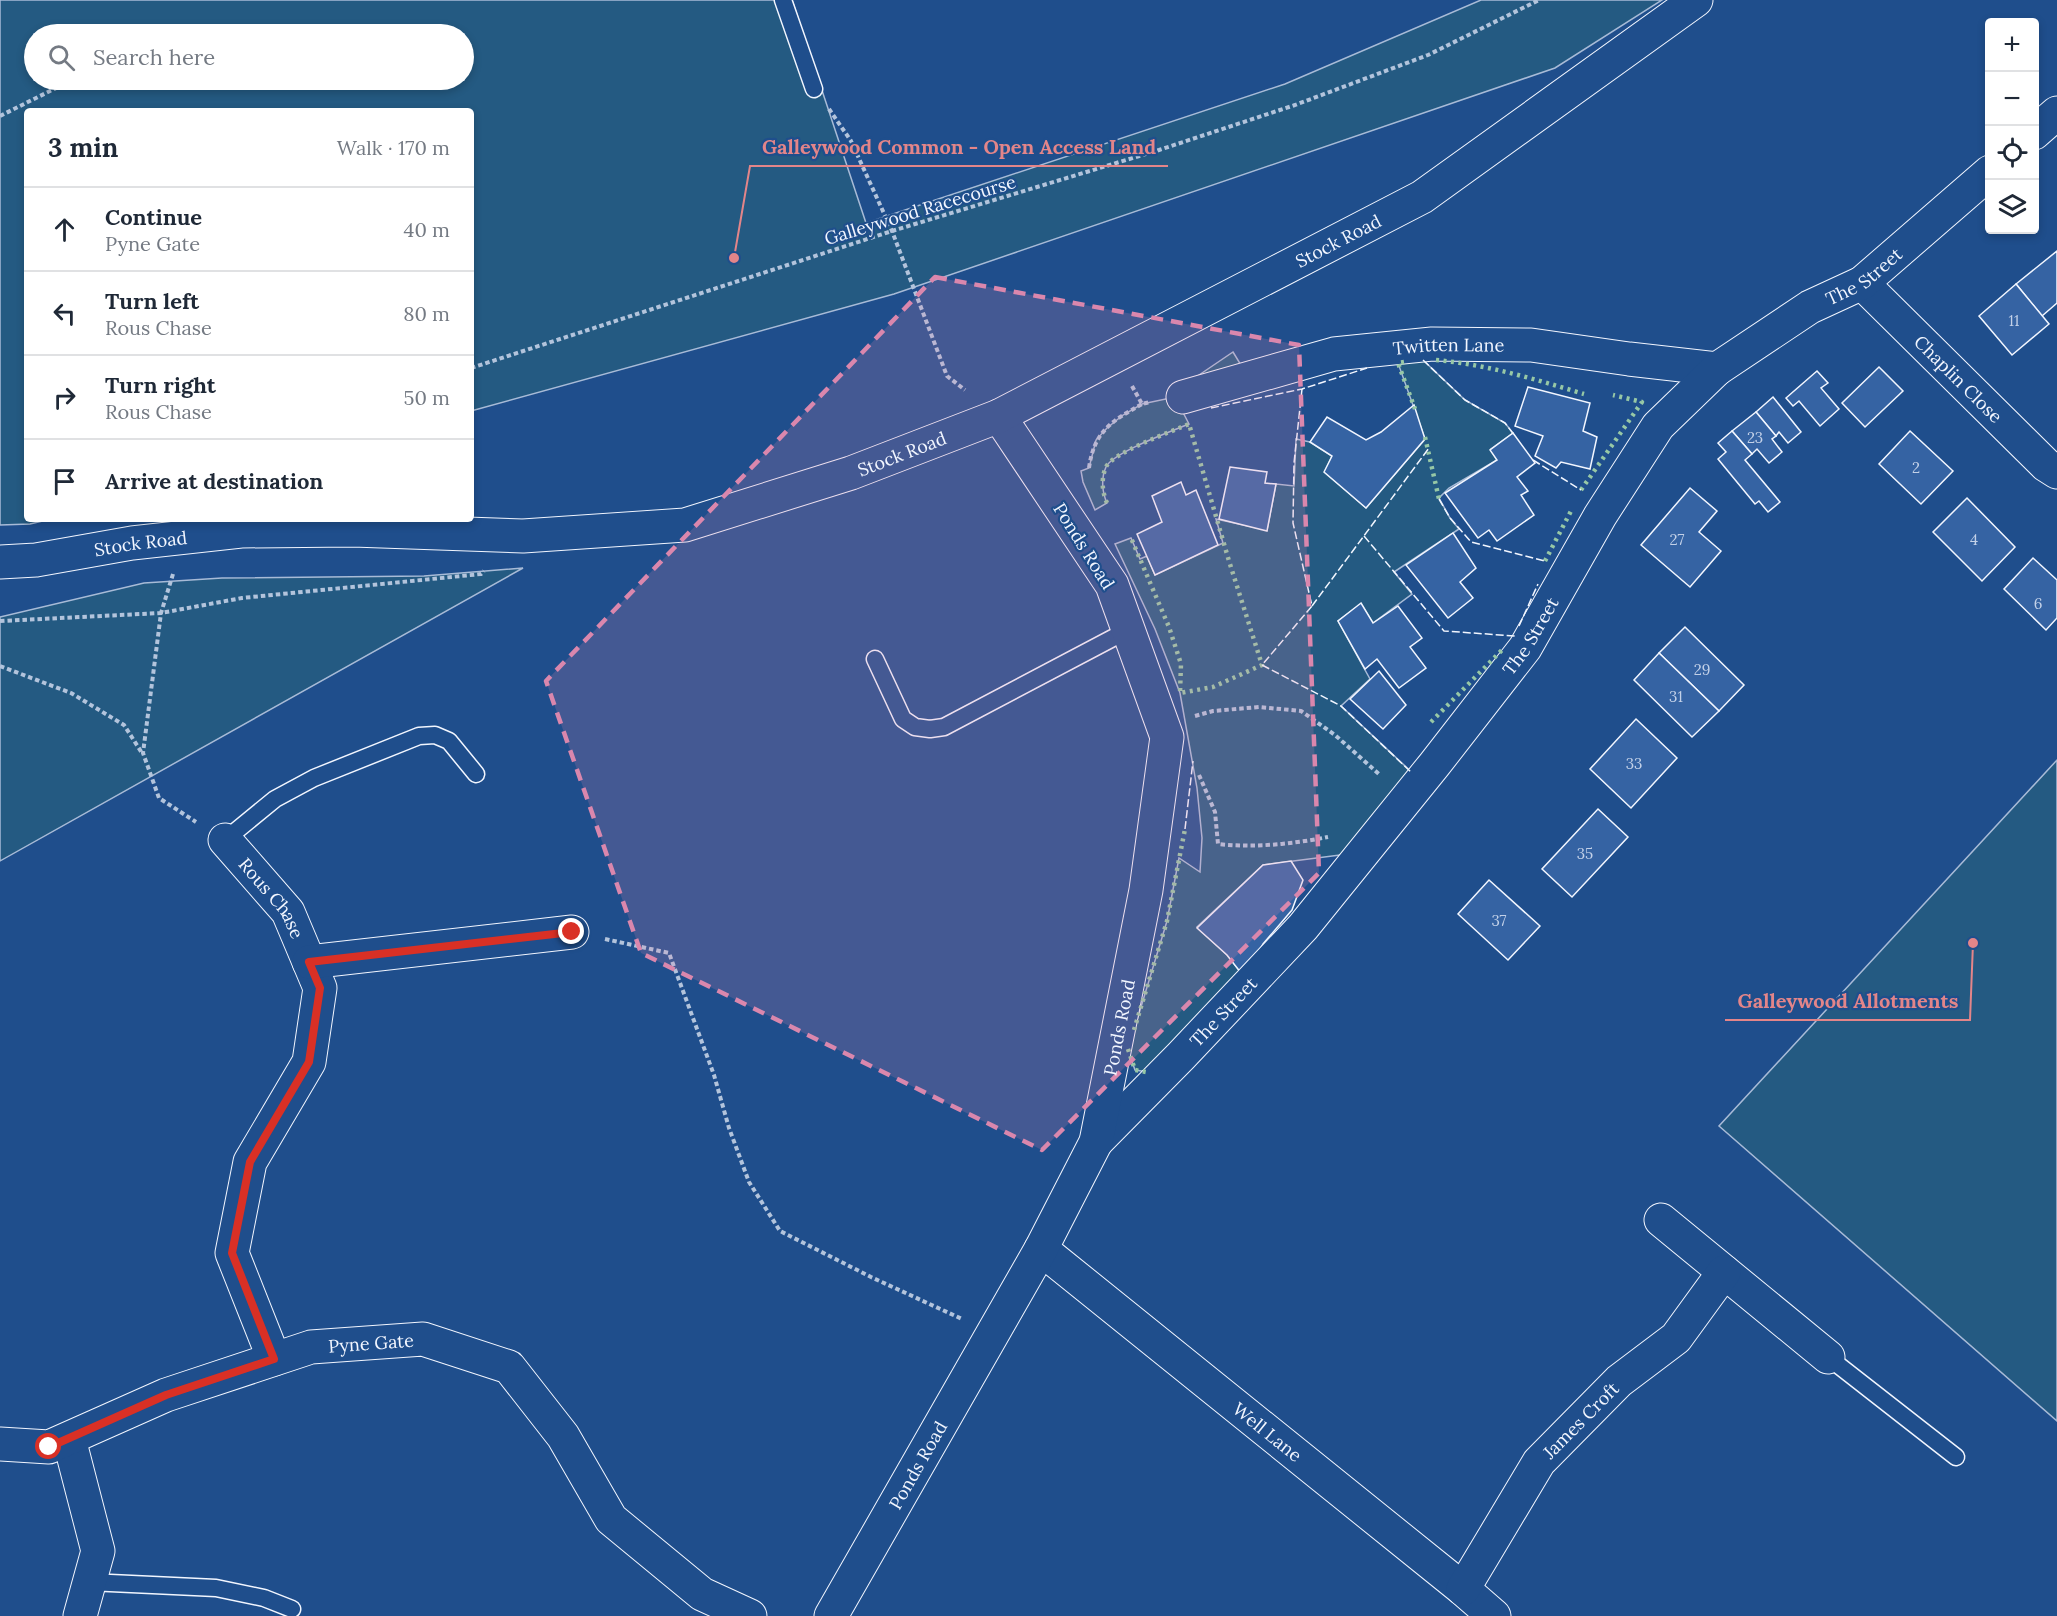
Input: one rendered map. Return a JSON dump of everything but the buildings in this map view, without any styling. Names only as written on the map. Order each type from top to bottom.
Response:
[{"type":"street","name":"Stock Road","points":[[0,562],[36,560],[132,543],[241,531],[353,530],[523,536],[685,525],[851,473],[999,416],[1422,197],[1696,0]]},
{"type":"street","points":[[2039,129],[2057,113]]},
{"type":"street","name":"The Street","points":[[1096,1142],[1181,1056],[1302,927],[1525,648],[1600,516],[1658,426],[1717,369],[1810,307],[1862,284],[1985,176]]},
{"type":"street","name":"Chaplin Close","points":[[1862,284],[2046,465],[2057,472]]},
{"type":"street","name":"Twitten Lane","points":[[1183,397],[1334,354],[1432,344],[1532,345],[1629,360],[1717,369]]},
{"type":"street","name":"Ponds Road","points":[[831,1616],[1041,1249],[1096,1142],[1146,890],[1167,737],[1112,585],[999,416]]},
{"type":"street","name":"Rous Chase","points":[[225,840],[288,912],[320,988],[309,1062],[250,1162],[232,1253],[274,1359]]},
{"type":"street","name":"Rous Chase","points":[[309,962],[572,932]]},
{"type":"street","points":[[1661,1220],[1828,1357]]},
{"type":"street","name":"Well Lane","points":[[1041,1249],[1494,1616]]},
{"type":"street","name":"James Croft","points":[[1463,1589],[1539,1462],[1619,1381],[1676,1338],[1724,1272]]},
{"type":"street","name":"Pyne Gate","points":[[0,1444],[49,1447],[166,1395],[311,1347],[423,1339],[509,1368],[563,1436],[611,1519],[702,1594],[750,1616]]},
{"type":"street","points":[[69,1439],[98,1551],[80,1616]]},
{"type":"lane","points":[[783,0],[814,89]]},
{"type":"lane","points":[[875,659],[903,719],[915,727],[930,729],[944,727],[1128,630]]},
{"type":"lane","points":[[225,840],[275,799],[314,778],[420,736],[435,735],[449,741],[476,774]]},
{"type":"lane","points":[[1828,1357],[1956,1457]]},
{"type":"lane","points":[[89,1582],[216,1588],[264,1598],[292,1609]]},
{"type":"path","name":"Galleywood Racecourse","points":[[474,367],[892,231],[1159,150],[1295,105],[1428,55],[1539,0]]},
{"type":"path","points":[[814,89],[851,141],[892,231],[947,376],[999,416]]},
{"type":"path","points":[[0,116],[52,90]]},
{"type":"path","points":[[1115,357],[1142,404]]},
{"type":"path","points":[[1089,468],[1096,440],[1123,415],[1142,404],[1183,397]]},
{"type":"path","points":[[0,621],[161,613],[242,598],[481,574],[523,536]]},
{"type":"path","points":[[142,753],[161,613],[170,581],[188,537]]},
{"type":"path","points":[[0,666],[71,693],[124,725],[142,753],[159,798],[225,840]]},
{"type":"path","points":[[1192,717],[1213,711],[1259,707],[1301,711],[1335,735],[1408,797]]},
{"type":"path","points":[[1163,765],[1193,761],[1215,812],[1218,844],[1243,847],[1299,842],[1332,836]]},
{"type":"path","points":[[572,932],[669,953],[707,1055],[729,1128],[749,1182],[780,1231],[993,1334]]},
{"type":"highlighted area","points":[[935,277],[1299,345],[1319,873],[1042,1150],[641,953],[546,681]]},
{"type":"shaded area","points":[[0,0],[792,0],[866,223],[1285,84],[1481,0],[1662,0],[1555,68],[894,294],[474,410],[474,108],[24,108],[24,522],[38,522],[0,525]]},
{"type":"shaded area","points":[[1233,352],[1244,370],[1171,394]]},
{"type":"shaded area","points":[[1423,360],[1465,400],[1505,423],[1513,433],[1491,449],[1497,460],[1449,488],[1439,498],[1459,529],[1394,572],[1412,594],[1373,623],[1361,604],[1338,621],[1370,679],[1341,706],[1420,780],[1356,856],[1340,855],[1263,865],[1197,927],[1227,955],[1245,978],[1148,1072],[1135,1070],[1128,1050],[1167,921],[1179,858],[1200,872],[1202,838],[1197,788],[1180,693],[1155,629],[1115,544],[1131,538],[1140,559],[1147,556],[1155,575],[1223,543],[1216,519],[1267,530],[1276,484],[1294,486],[1296,439],[1310,442],[1332,456],[1325,472],[1366,508],[1425,439],[1398,363]]},
{"type":"shaded area","points":[[1175,397],[1189,424],[1143,443],[1111,461],[1104,471],[1103,480],[1107,503],[1095,510],[1083,482],[1081,471],[1089,468],[1096,440],[1123,415],[1142,404]]},
{"type":"shaded area","points":[[523,568],[0,861],[0,617],[144,583],[222,578],[424,576]]},
{"type":"shaded area","points":[[2057,760],[2057,1421],[1719,1126]]},
{"type":"hedge","points":[[1436,360],[1493,369],[1584,394]]},
{"type":"hedge","points":[[1404,362],[1398,363],[1415,409]]},
{"type":"hedge","points":[[1581,490],[1642,402],[1613,395]]},
{"type":"hedge","points":[[1107,503],[1103,480],[1104,471],[1111,461],[1131,449],[1189,424],[1262,665],[1213,687],[1180,693],[1181,664],[1169,627],[1131,538]]},
{"type":"hedge","points":[[1425,437],[1439,499]]},
{"type":"hedge","points":[[1545,561],[1571,511]]},
{"type":"hedge","points":[[1431,722],[1503,649]]},
{"type":"hedge","points":[[1134,1030],[1167,921],[1185,829]]},
{"type":"hedge","points":[[1128,1049],[1135,1070],[1146,1072]]},
{"type":"fence","points":[[1423,360],[1465,400],[1505,423],[1515,436]]},
{"type":"fence","points":[[1211,408],[1302,389],[1367,368]]},
{"type":"fence","points":[[1302,389],[1294,463],[1293,523],[1312,606],[1262,665],[1341,706],[1412,773]]},
{"type":"fence","points":[[1312,606],[1429,448]]},
{"type":"fence","points":[[1533,460],[1581,490]]},
{"type":"fence","points":[[1439,499],[1450,518],[1471,542],[1545,561]]},
{"type":"fence","points":[[1364,536],[1444,631],[1515,636],[1516,634]]},
{"type":"fence","points":[[1519,626],[1538,584]]},
{"type":"fence","points":[[1185,829],[1193,761]]},
{"type":"place","name":"Galleywood Common - Open Access Land","points":[[734,258]]},
{"type":"place","name":"Galleywood Allotments","points":[[1973,943]]},
{"type":"route","points":[[49,1447],[166,1395],[274,1359],[232,1253],[250,1162],[309,1062],[320,988],[309,962],[572,932]]}]
